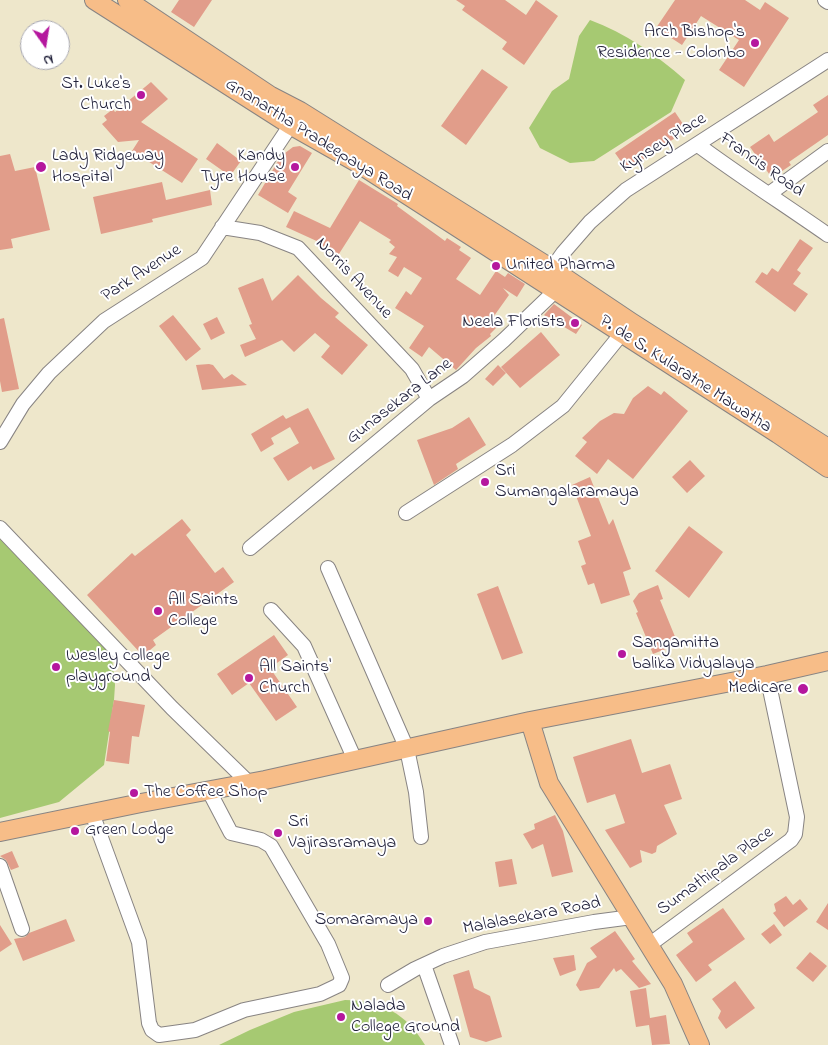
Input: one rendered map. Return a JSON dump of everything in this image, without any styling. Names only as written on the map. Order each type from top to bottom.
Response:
[{"type":"main road","name":"Gnanartha Pradeepaya Road","points":[[94,0],[295,118],[359,164],[553,280]]},
{"type":"main road","name":"Gnanartha Pradeepaya Road","points":[[127,0],[271,96],[295,118]]},
{"type":"main road","name":"P. de S. Kularatne Mawatha","points":[[553,280],[626,328],[828,468]]},
{"type":"main road","name":"P. de S. Kularatne Mawatha","points":[[626,328],[828,448]]},
{"type":"main road","points":[[0,832],[249,783],[530,721],[767,676],[828,660]]},
{"type":"main road","points":[[530,721],[549,784],[673,984],[700,1045]]},
{"type":"street","name":"Kynsey Place","points":[[553,280],[590,222],[626,190],[827,64]]},
{"type":"street","name":"Park Avenue","points":[[0,442],[23,404],[49,372],[104,321],[202,258],[295,118]]},
{"type":"street","name":"Francis Road","points":[[698,145],[750,184],[769,194],[828,235]]},
{"type":"street","points":[[769,194],[828,151]]},
{"type":"street","name":"Norris Avenue","points":[[222,227],[260,233],[298,248],[412,369],[429,399]]},
{"type":"street","name":"Gunasekara Lane","points":[[250,548],[429,399],[470,370],[504,340],[553,280]]},
{"type":"street","points":[[406,513],[512,445],[563,406],[626,328]]},
{"type":"street","points":[[0,528],[166,702],[249,783]]},
{"type":"street","points":[[328,568],[407,749],[416,792],[421,837]]},
{"type":"street","points":[[270,610],[304,646],[355,760]]},
{"type":"street","name":"Sumathipala Place","points":[[649,945],[791,840],[795,834],[797,817],[767,676]]},
{"type":"street","points":[[92,813],[139,942],[149,1023],[152,1030],[158,1035],[195,1030],[244,1010],[320,994],[339,984],[342,978],[328,944],[271,846],[261,840],[231,832],[209,790]]},
{"type":"street","points":[[0,866],[22,929]]},
{"type":"street","name":"Malalasekara Road","points":[[388,986],[443,956],[485,942],[594,922],[632,918]]},
{"type":"street","points":[[424,965],[452,1045]]},
{"type":"green space","points":[[590,20],[616,31],[640,46],[685,80],[671,112],[594,161],[570,163],[540,148],[529,128],[552,91],[569,79],[579,36]]},
{"type":"green space","name":"Wesley college playground","points":[[0,532],[111,649],[115,685],[104,765],[59,802],[0,818]]},
{"type":"green space","name":"Nalada College Ground","points":[[345,1000],[370,1003],[392,1011],[410,1025],[425,1045],[219,1045],[294,1012]]},
{"type":"building","points":[[179,0],[212,0],[194,27],[171,12]]},
{"type":"building","points":[[456,0],[505,0],[526,15],[536,0],[558,16],[524,65],[502,49],[507,42],[462,10],[465,6]]},
{"type":"building","name":"Arch Bishop's Residence - Colonbo","points":[[675,0],[745,0],[760,10],[765,2],[789,18],[744,87],[719,70],[739,40],[701,16],[682,45],[656,28]]},
{"type":"building","points":[[482,69],[508,87],[466,145],[441,126]]},
{"type":"building","points":[[151,82],[168,99],[141,122],[198,159],[182,183],[132,151],[139,140],[118,142],[102,124],[107,120],[104,116],[113,109],[115,112]]},
{"type":"building","points":[[828,95],[828,135],[789,162],[791,165],[772,178],[750,147],[769,134],[774,142],[818,112],[813,105]]},
{"type":"building","points":[[675,112],[687,130],[627,170],[615,153]]},
{"type":"building","points":[[217,143],[241,161],[230,176],[206,159]]},
{"type":"building","points":[[300,146],[312,153],[288,192],[297,198],[288,213],[258,195],[281,156],[293,147]]},
{"type":"building","points":[[10,154],[15,171],[35,167],[50,230],[11,239],[13,248],[0,250],[0,156]]},
{"type":"building","points":[[359,180],[398,204],[397,206],[445,241],[447,238],[461,247],[459,250],[471,258],[456,279],[480,295],[496,271],[505,277],[508,273],[525,284],[517,297],[503,288],[509,295],[494,316],[501,323],[490,334],[491,336],[476,348],[456,370],[429,347],[422,357],[409,348],[424,326],[395,308],[406,291],[411,295],[422,278],[404,267],[398,277],[388,271],[397,257],[389,254],[395,247],[389,242],[391,240],[360,221],[337,257],[319,245],[321,243],[286,227],[294,211],[330,228]]},
{"type":"building","points":[[162,182],[166,200],[210,190],[212,205],[152,219],[153,222],[101,234],[93,197]]},
{"type":"building","points":[[800,239],[813,248],[797,270],[801,273],[793,284],[808,294],[795,312],[755,282],[762,272],[767,275],[772,268],[778,272]]},
{"type":"building","points":[[298,275],[339,313],[335,317],[368,345],[342,375],[321,357],[330,346],[315,333],[294,352],[282,340],[245,357],[240,345],[256,339],[249,325],[252,324],[238,288],[263,278],[272,301]]},
{"type":"building","points":[[554,304],[582,325],[576,334],[544,315]]},
{"type":"building","points":[[173,315],[201,349],[186,361],[159,326]]},
{"type":"building","points":[[217,317],[225,333],[211,340],[203,324]]},
{"type":"building","points":[[4,318],[19,389],[2,392],[0,381],[0,319]]},
{"type":"building","points":[[541,332],[560,355],[520,388],[501,367]]},
{"type":"building","points":[[196,365],[213,365],[224,379],[232,374],[247,385],[202,390]]},
{"type":"building","points":[[498,365],[506,373],[493,386],[485,379]]},
{"type":"building","points":[[648,386],[661,395],[664,391],[688,411],[633,479],[608,459],[597,474],[575,456],[587,442],[582,438],[600,421],[614,413],[624,414],[633,398]]},
{"type":"building","points":[[308,408],[335,459],[313,470],[311,466],[288,481],[273,458],[299,443],[290,427],[271,438],[274,444],[261,452],[251,434],[283,415],[286,419]]},
{"type":"building","points":[[469,417],[486,445],[456,464],[458,469],[434,485],[417,440],[452,428]]},
{"type":"building","points":[[690,460],[705,476],[687,493],[672,477]]},
{"type":"building","points":[[590,477],[609,525],[613,519],[631,569],[623,572],[630,595],[601,604],[594,583],[588,585],[581,566],[586,564],[578,541],[591,536],[572,485]]},
{"type":"building","points":[[182,519],[191,530],[186,535],[215,573],[223,567],[234,582],[153,640],[156,645],[143,656],[87,595],[132,553],[135,556]]},
{"type":"building","points":[[689,526],[723,552],[689,598],[655,571]]},
{"type":"building","points":[[658,585],[663,599],[660,600],[678,644],[653,654],[633,601],[639,593]]},
{"type":"building","points":[[498,586],[523,653],[502,660],[477,594]]},
{"type":"building","name":"All Saints' Church","points":[[274,635],[288,655],[270,668],[297,707],[276,721],[249,683],[232,695],[217,674]]},
{"type":"building","points":[[114,700],[145,705],[139,737],[132,736],[129,764],[106,761],[110,732],[108,731]]},
{"type":"building","points":[[631,739],[642,773],[670,764],[682,799],[664,805],[677,834],[657,846],[656,852],[652,854],[640,850],[642,862],[630,868],[605,830],[625,823],[615,794],[587,803],[573,757]]},
{"type":"building","points":[[555,815],[563,831],[573,872],[552,877],[543,844],[532,849],[523,834],[535,829],[534,824]]},
{"type":"building","points":[[12,851],[19,867],[11,870],[6,860],[0,856]]},
{"type":"building","points":[[512,859],[517,884],[499,887],[495,862]]},
{"type":"building","points":[[786,896],[793,905],[800,899],[808,909],[784,927],[773,913],[776,911],[774,904]]},
{"type":"building","points":[[828,903],[828,930],[816,922]]},
{"type":"building","points":[[723,908],[745,939],[708,965],[712,970],[696,982],[676,955],[693,942],[687,933]]},
{"type":"building","points":[[66,919],[75,941],[23,961],[14,939],[25,937],[29,933]]},
{"type":"building","points":[[774,924],[782,935],[770,944],[761,934]]},
{"type":"building","points":[[0,925],[12,944],[0,952]]},
{"type":"building","points":[[615,931],[635,959],[632,961],[651,984],[639,988],[621,969],[616,972],[614,968],[599,988],[580,991],[576,985],[587,963],[597,957],[590,948]]},
{"type":"building","points":[[810,952],[827,966],[813,982],[796,968]]},
{"type":"building","points":[[574,955],[576,970],[560,976],[553,958]]},
{"type":"building","points":[[469,970],[474,988],[490,996],[502,1037],[486,1042],[470,1037],[453,975]]},
{"type":"building","points":[[735,981],[755,1008],[726,1029],[718,1018],[721,1011],[712,999]]},
{"type":"building","points":[[646,988],[650,1018],[666,1015],[670,1044],[652,1045],[649,1025],[636,1027],[630,991]]},
{"type":"place","name":"Arch Bishop's Residence - Colonbo","points":[[755,43]]},
{"type":"place","name":"St. Luke's Church","points":[[141,95]]},
{"type":"place","name":"Lady Ridgeway Hospital","points":[[41,167]]},
{"type":"place","name":"Kandy Tyre House","points":[[295,167]]},
{"type":"place","name":"United Pharma","points":[[496,266]]},
{"type":"place","name":"Neela Florists","points":[[575,323]]},
{"type":"place","name":"Sri Sumangalaramaya","points":[[485,482]]},
{"type":"place","name":"All Saints College","points":[[158,611]]},
{"type":"place","name":"Sangamitta balika Vidyalaya","points":[[622,654]]},
{"type":"place","name":"Wesley college playground","points":[[56,667]]},
{"type":"place","name":"All Saints' Church","points":[[249,678]]},
{"type":"place","name":"Medicare","points":[[803,689]]},
{"type":"place","name":"The Coffee Shop","points":[[134,793]]},
{"type":"place","name":"Green Lodge","points":[[75,831]]},
{"type":"place","name":"Sri Vajirasramaya","points":[[278,833]]},
{"type":"place","name":"Somaramaya","points":[[428,921]]},
{"type":"place","name":"Nalada College Ground","points":[[341,1017]]}]
